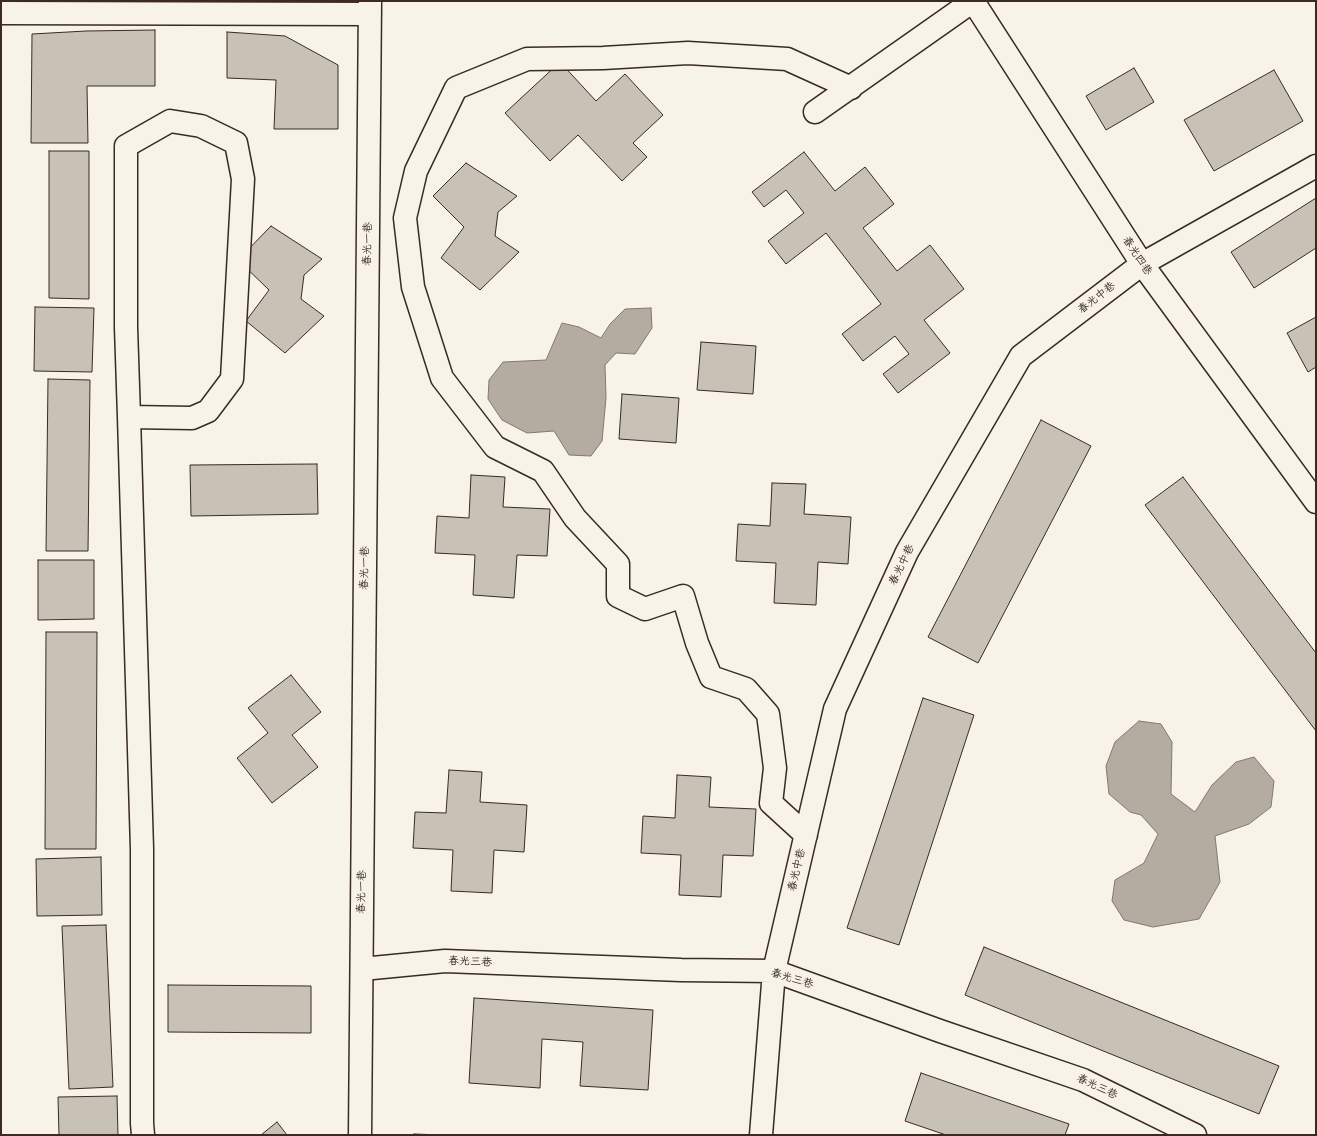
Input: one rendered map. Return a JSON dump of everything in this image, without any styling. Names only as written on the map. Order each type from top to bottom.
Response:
[{"type":"street","points":[[815,112],[973,1]]},
{"type":"street","name":"春光四巷","points":[[973,1],[1142,264],[1316,502]]},
{"type":"street","points":[[1,13],[370,7]]},
{"type":"street","name":"春光一巷","points":[[360,1135],[370,7]]},
{"type":"street","points":[[806,835],[771,803],[775,768],[768,714],[746,689],[711,677],[697,643],[683,596],[645,609],[618,596],[618,564],[575,518],[543,471],[495,447],[442,378],[413,287],[405,218],[416,171],[456,88],[527,59],[602,58],[688,53],[787,59],[851,88]]},
{"type":"street","points":[[128,418],[192,418],[208,411],[232,379],[243,179],[236,143],[201,126],[170,122],[126,146],[126,327],[128,418],[142,849],[143,1135]]},
{"type":"street","name":"春光中巷","points":[[761,1135],[774,971],[835,709],[907,552],[1021,356],[1142,264],[1316,166]]},
{"type":"street","name":"春光三巷","points":[[362,969],[445,961],[681,970],[774,971],[940,1031],[1083,1080],[1195,1135]]},
{"type":"shaded area","points":[[651,308],[652,328],[635,354],[616,353],[605,365],[606,398],[602,441],[591,456],[569,455],[554,431],[527,433],[502,420],[488,399],[489,380],[503,362],[546,360],[562,323],[579,327],[601,338],[610,324],[625,309]]},
{"type":"shaded area","points":[[1139,721],[1161,724],[1172,742],[1171,794],[1195,812],[1212,785],[1236,762],[1254,757],[1274,781],[1271,807],[1249,824],[1215,836],[1220,882],[1199,919],[1153,927],[1124,920],[1112,901],[1115,880],[1144,863],[1158,834],[1141,815],[1130,812],[1109,794],[1106,766],[1115,742]]},
{"type":"building","points":[[155,30],[155,86],[87,86],[88,143],[31,143],[32,34],[86,31]]},
{"type":"building","points":[[227,32],[285,36],[338,65],[338,129],[274,129],[276,80],[227,78]]},
{"type":"building","points":[[560,62],[596,101],[625,74],[663,115],[633,143],[647,157],[622,181],[578,135],[550,161],[505,113]]},
{"type":"building","points":[[1134,68],[1154,102],[1106,130],[1086,96]]},
{"type":"building","points":[[1274,70],[1303,121],[1214,171],[1184,120]]},
{"type":"building","points":[[49,151],[89,151],[89,299],[49,298]]},
{"type":"building","points":[[804,152],[835,191],[865,167],[894,204],[863,228],[897,271],[930,245],[964,289],[924,320],[950,353],[898,393],[883,374],[909,354],[895,336],[863,361],[842,334],[881,304],[826,233],[786,264],[768,241],[804,213],[786,190],[764,207],[752,192]]},
{"type":"building","points":[[466,163],[517,196],[498,212],[495,236],[519,252],[480,290],[441,258],[464,227],[433,196]]},
{"type":"building","points":[[1316,198],[1316,248],[1254,288],[1231,252]]},
{"type":"building","points":[[271,226],[322,259],[304,275],[301,299],[324,316],[285,353],[246,321],[269,290],[238,260]]},
{"type":"building","points":[[35,307],[94,308],[92,372],[34,371]]},
{"type":"building","points":[[1316,317],[1316,367],[1308,372],[1287,333]]},
{"type":"building","points":[[701,342],[756,346],[753,394],[697,390]]},
{"type":"building","points":[[48,379],[90,380],[88,551],[46,551]]},
{"type":"building","points":[[622,394],[679,398],[676,443],[619,439]]},
{"type":"building","points":[[1041,420],[1091,446],[978,663],[928,637]]},
{"type":"building","points":[[317,464],[318,514],[191,516],[190,465]]},
{"type":"building","points":[[471,475],[505,477],[503,507],[550,509],[547,556],[517,555],[514,598],[473,595],[475,555],[435,553],[437,516],[469,518]]},
{"type":"building","points":[[1183,477],[1316,653],[1316,731],[1145,505]]},
{"type":"building","points":[[772,483],[806,484],[804,514],[851,517],[848,564],[818,562],[816,605],[774,603],[776,563],[736,561],[738,524],[770,526]]},
{"type":"building","points":[[38,560],[94,560],[94,619],[38,620]]},
{"type":"building","points":[[46,632],[97,632],[96,849],[45,849]]},
{"type":"building","points":[[291,675],[321,712],[292,735],[318,767],[272,803],[237,758],[268,733],[248,708]]},
{"type":"building","points":[[923,698],[974,715],[899,945],[847,928]]},
{"type":"building","points":[[449,770],[482,772],[480,802],[527,805],[524,852],[494,850],[492,893],[451,891],[453,850],[413,848],[415,812],[446,813]]},
{"type":"building","points":[[677,775],[711,777],[709,807],[756,809],[753,856],[723,855],[721,897],[679,895],[681,855],[641,853],[643,816],[675,818]]},
{"type":"building","points":[[101,857],[102,915],[37,916],[36,859]]},
{"type":"building","points":[[106,925],[113,1087],[69,1089],[62,926]]},
{"type":"building","points":[[984,947],[1279,1066],[1259,1114],[965,995]]},
{"type":"building","points":[[168,985],[311,986],[311,1033],[168,1032]]},
{"type":"building","points":[[474,998],[653,1010],[648,1090],[580,1086],[583,1042],[542,1039],[540,1088],[469,1083]]},
{"type":"building","points":[[921,1073],[1069,1124],[1065,1135],[946,1135],[905,1121]]},
{"type":"building","points":[[117,1096],[118,1135],[59,1135],[58,1097]]},
{"type":"building","points":[[277,1122],[287,1135],[261,1135]]},
{"type":"building","points":[[414,1134],[442,1135],[414,1135]]}]
